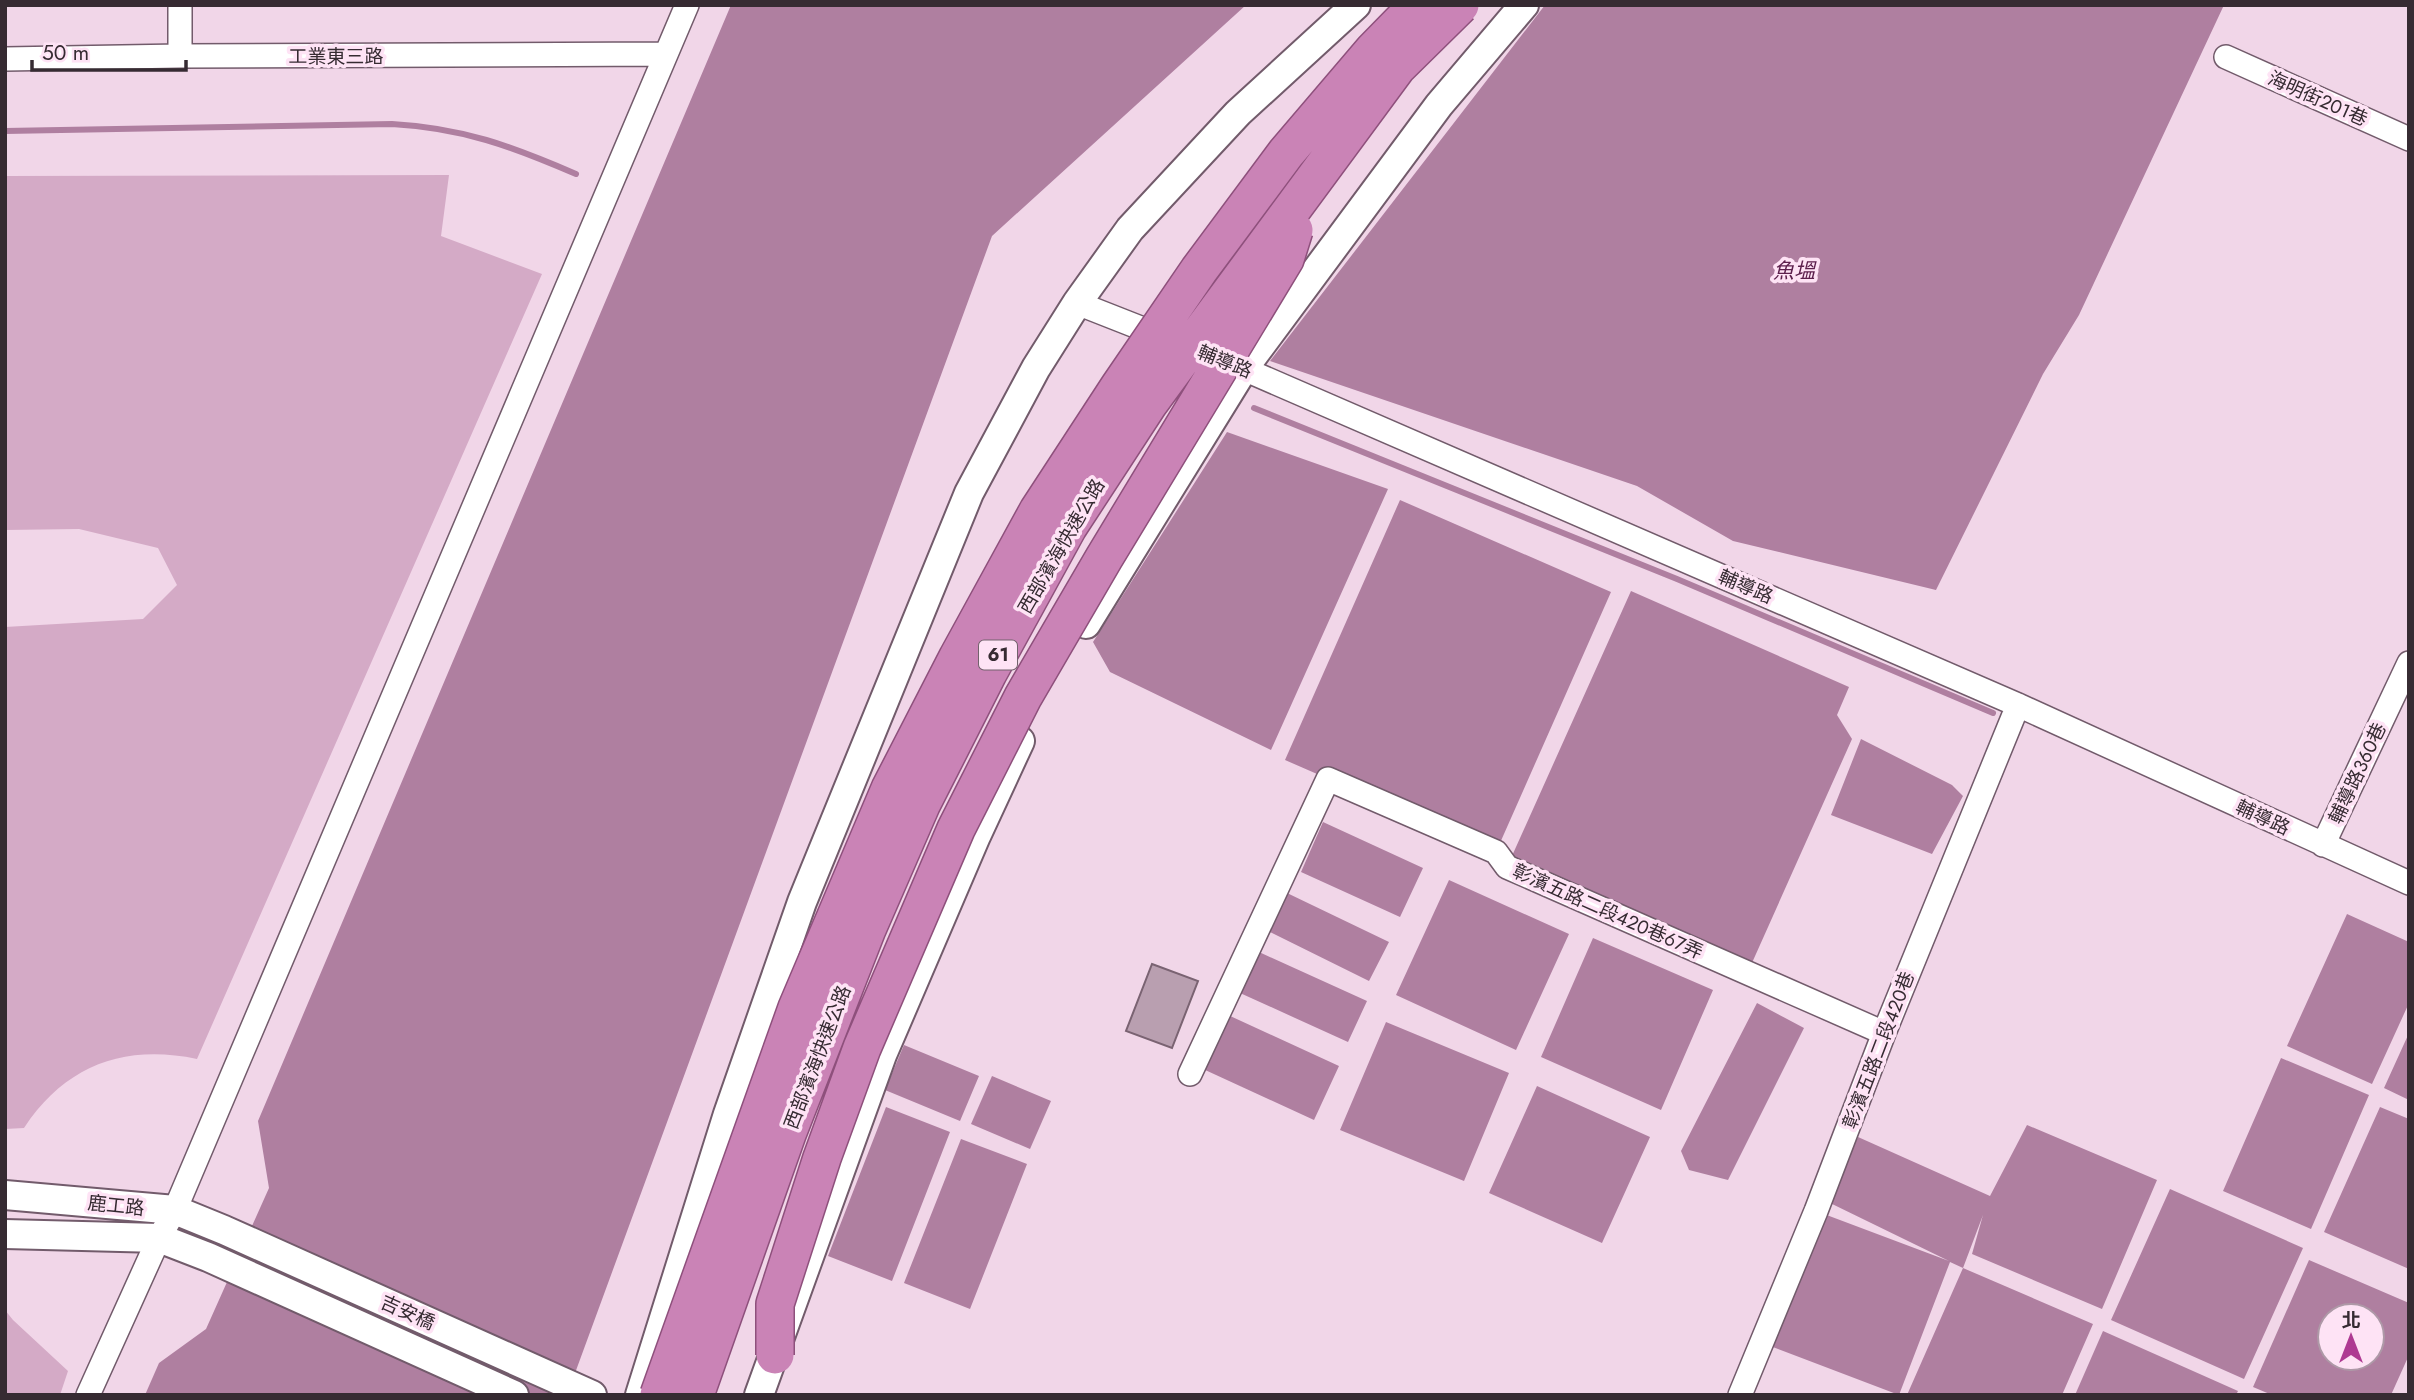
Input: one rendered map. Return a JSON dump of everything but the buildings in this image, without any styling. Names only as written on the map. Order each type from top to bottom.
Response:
[{"type":"highway","name":"西部濱海快速公路","points":[[659,1395],[796,1008],[890,789],[958,657],[1038,511],[1199,270],[1286,153],[1374,51],[1418,5]]},
{"type":"highway","name":"西部濱海快速公路","points":[[695,1395],[786,1134],[867,929],[927,793],[988,673],[1068,527],[1149,403],[1397,67],[1460,5]]},
{"type":"highway","points":[[667,1311],[708,1238],[782,1012],[875,785],[1023,500],[1181,252],[1234,191],[1286,153]]},
{"type":"highway","points":[[775,1355],[775,1304],[822,1158],[862,1048],[956,829],[1023,697],[1285,259],[1310,184]]},
{"type":"street","points":[[180,5],[180,56]]},
{"type":"street","points":[[88,1395],[159,1238],[175,1210],[687,5]]},
{"type":"street","points":[[640,1395],[728,1114],[802,902],[970,493],[1036,368],[1077,303],[1130,229],[1238,113],[1356,5]]},
{"type":"street","points":[[759,1395],[882,1055],[976,836],[1036,705],[1244,368],[1439,105],[1524,5]]},
{"type":"street","name":"工業東三路","points":[[5,60],[180,56],[666,54]]},
{"type":"street","name":"海明街201巷","points":[[2226,57],[2409,139]]},
{"type":"street","name":"輔導路","points":[[1077,303],[1244,368],[2018,705],[2409,883]]},
{"type":"street","name":"輔導路360巷","points":[[2323,845],[2409,663]]},
{"type":"street","name":"彰濱五路二段420巷","points":[[1740,1395],[2018,705]]},
{"type":"street","name":"彰濱五路二段420巷67弄","points":[[1190,1074],[1328,779],[1496,852],[1507,867],[1884,1033]]},
{"type":"street","name":"鹿工路","points":[[5,1195],[175,1210],[224,1230]]},
{"type":"street","name":"吉安橋","points":[[224,1230],[592,1395]]},
{"type":"street","name":"鹿工路","points":[[5,1234],[159,1238],[208,1257]]},
{"type":"street","name":"吉安橋","points":[[208,1257],[514,1395]]},
{"type":"shaded area","points":[[449,175],[441,236],[542,274],[197,1059],[145,1055],[99,1064],[58,1089],[40,1106],[24,1128],[5,1129],[5,627],[143,619],[177,585],[158,548],[79,529],[5,530],[5,176]]},
{"type":"shaded area","points":[[5,1310],[68,1371],[60,1395],[5,1395]]},
{"type":"water","points":[[731,5],[1246,5],[992,236],[567,1395],[145,1395],[159,1363],[206,1329],[269,1188],[258,1121]]},
{"type":"water","name":"魚塭","points":[[1545,5],[2224,5],[2079,315],[2043,374],[1936,590],[1733,541],[1637,486],[1270,361]]},
{"type":"water","points":[[1227,432],[1388,489],[1271,750],[1110,672],[1093,642]]},
{"type":"water","points":[[1400,500],[1611,592],[1496,852],[1285,760]]},
{"type":"water","points":[[1631,591],[1849,687],[1837,715],[1852,739],[1747,974],[1507,867]]},
{"type":"water","points":[[1861,739],[1952,785],[1963,796],[1932,854],[1831,815]]},
{"type":"water","points":[[1323,822],[1423,868],[1400,917],[1301,872]]},
{"type":"water","points":[[1449,880],[1569,934],[1516,1050],[1396,995]]},
{"type":"water","points":[[1287,893],[1389,942],[1369,981],[1268,931]]},
{"type":"water","points":[[2347,914],[2409,942],[2409,1003],[2372,1084],[2287,1046]]},
{"type":"water","points":[[1593,938],[1713,990],[1661,1110],[1541,1057]]},
{"type":"water","points":[[1259,952],[1367,1001],[1348,1042],[1240,993]]},
{"type":"water","points":[[1757,1003],[1804,1028],[1728,1180],[1689,1170],[1681,1151]]},
{"type":"water","points":[[1228,1015],[1339,1066],[1314,1120],[1203,1069]]},
{"type":"water","points":[[1386,1022],[1509,1073],[1464,1181],[1340,1130]]},
{"type":"water","points":[[2409,1033],[2409,1100],[2384,1088]]},
{"type":"water","points":[[904,1045],[979,1076],[960,1121],[885,1090]]},
{"type":"water","points":[[2281,1058],[2369,1095],[2311,1229],[2223,1191]]},
{"type":"water","points":[[992,1076],[1051,1101],[1030,1149],[971,1124]]},
{"type":"water","points":[[1537,1086],[1650,1137],[1602,1243],[1489,1193]]},
{"type":"water","points":[[886,1107],[950,1132],[892,1281],[828,1256]]},
{"type":"water","points":[[2380,1107],[2409,1119],[2409,1269],[2324,1232]]},
{"type":"water","points":[[2027,1125],[2157,1180],[2102,1309],[1972,1254],[1983,1215],[1963,1268],[1950,1262],[1899,1395],[1765,1344],[1816,1211],[1949,1261],[1828,1202],[1858,1137],[1990,1196]]},
{"type":"water","points":[[961,1139],[1027,1164],[970,1309],[904,1283]]},
{"type":"water","points":[[2170,1189],[2303,1248],[2244,1379],[2111,1320]]},
{"type":"water","points":[[2309,1260],[2409,1303],[2409,1355],[2391,1395],[2272,1395],[2253,1387]]},
{"type":"water","points":[[1963,1268],[2093,1324],[2062,1395],[1907,1395]]},
{"type":"water","points":[[2103,1331],[2238,1391],[2236,1395],[2075,1395]]},
{"type":"waterway","points":[[5,131],[392,124],[464,134],[530,155],[576,174]]},
{"type":"waterway","points":[[1254,408],[1677,579],[1993,713]]}]
